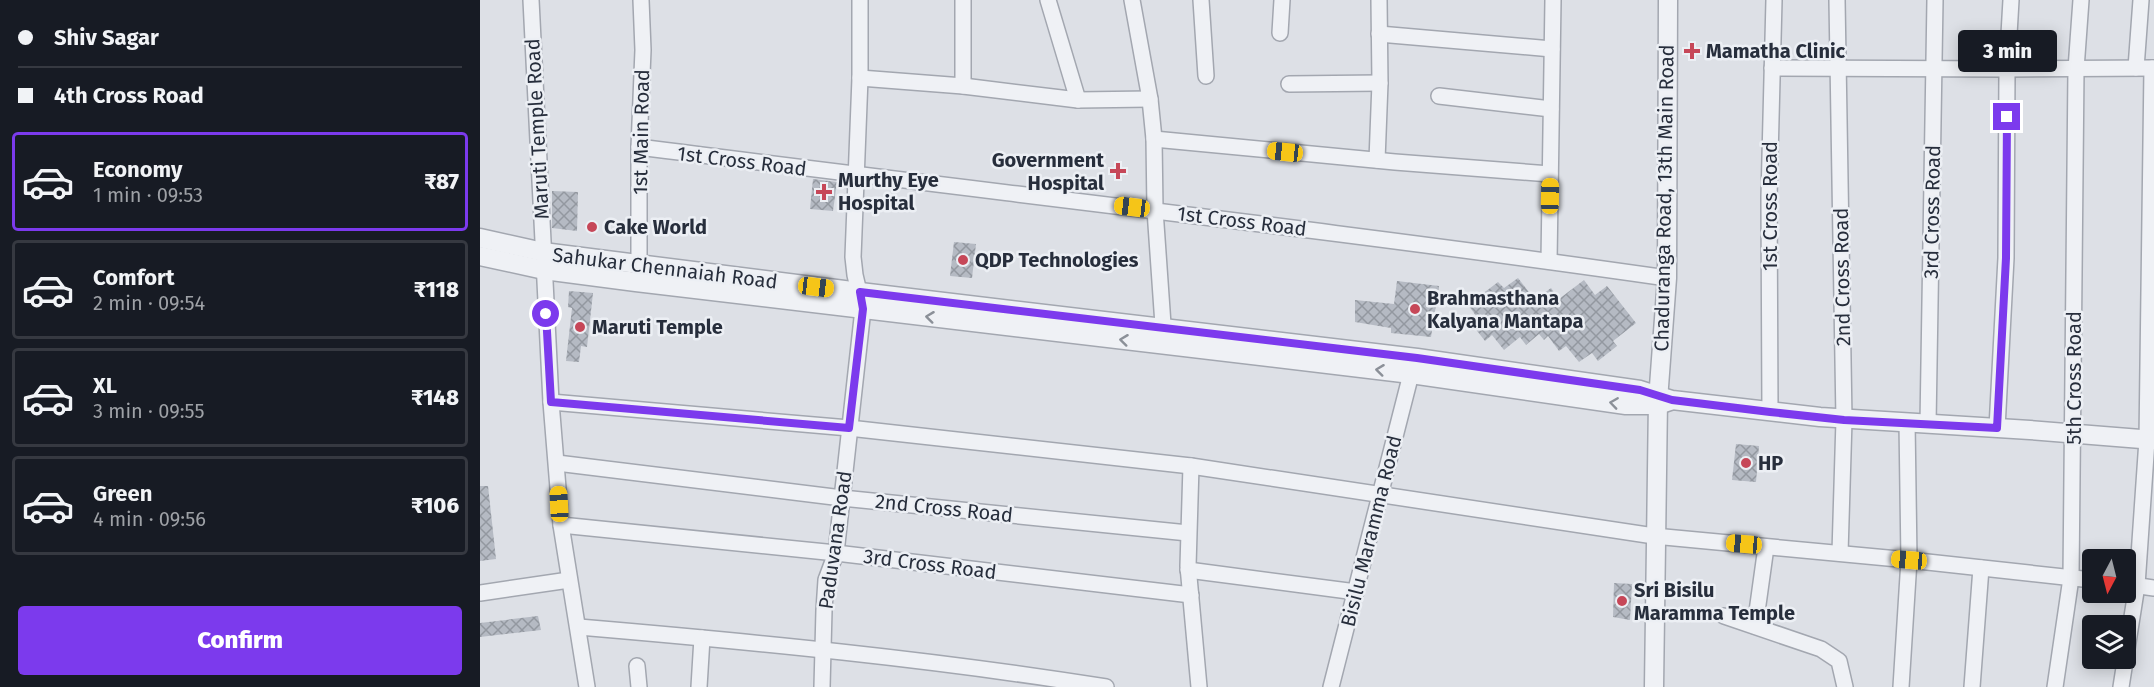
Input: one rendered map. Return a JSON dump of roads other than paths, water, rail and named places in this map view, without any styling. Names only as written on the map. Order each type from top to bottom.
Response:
[{"type":"street","name":"Maruti Temple Road","points":[[531,0],[551,402],[561,525],[587,687]]},
{"type":"street","name":"1st Main Road","points":[[639,264],[639,147],[643,50],[641,0]]},
{"type":"street","name":"Paduvana Road","points":[[822,687],[826,580],[836,553],[862,301],[853,256],[860,78],[860,0]]},
{"type":"street","points":[[963,0],[963,86]]},
{"type":"street","points":[[1048,0],[1078,100]]},
{"type":"street","points":[[1132,0],[1150,99],[1154,139],[1155,210],[1164,336]]},
{"type":"street","points":[[1201,0],[1206,76]]},
{"type":"street","points":[[1280,33],[1282,0]]},
{"type":"street","points":[[1377,160],[1380,83],[1379,0]]},
{"type":"street","points":[[1549,261],[1553,0]]},
{"type":"street","name":"Chaduranga Road, 13th Main Road","points":[[1654,687],[1654,536],[1663,400],[1666,278],[1668,0]]},
{"type":"street","name":"1st Cross Road","points":[[1770,412],[1769,197],[1774,0]]},
{"type":"street","name":"2nd Cross Road","points":[[1837,0],[1844,420],[1840,554]]},
{"type":"street","name":"3rd Cross Road","points":[[1929,424],[1935,0]]},
{"type":"street","points":[[1997,428],[2006,258],[2007,69],[2011,0]]},
{"type":"street","name":"5th Cross Road","points":[[2055,687],[2071,578],[2076,69],[2081,0]]},
{"type":"street","points":[[2136,68],[2141,0]]},
{"type":"street","points":[[1379,34],[1552,49]]},
{"type":"street","points":[[1772,68],[2153,68],[2150,440],[2136,549]]},
{"type":"street","points":[[860,78],[963,86],[1078,100],[1150,99]]},
{"type":"street","points":[[1289,84],[1380,83]]},
{"type":"street","points":[[1439,96],[1551,109]]},
{"type":"street","points":[[1154,139],[1550,174]]},
{"type":"street","name":"1st Cross Road","points":[[639,147],[1155,210],[1666,278]]},
{"type":"street","name":"Sahukar Chennaiah Road","points":[[480,238],[544,261],[1164,336],[1417,358],[1640,390],[1663,400]]},
{"type":"street","name":"Sahukar Chennaiah Road","points":[[480,256],[639,264],[862,301]]},
{"type":"street","name":"Sahukar Chennaiah Road","points":[[1164,336],[1626,405],[1663,400],[1844,420],[1907,422],[2150,440]]},
{"type":"street","name":"Bisilu Maramma Road","points":[[1331,687],[1411,374]]},
{"type":"street","points":[[551,402],[849,428],[1191,466],[1654,536],[2082,579]]},
{"type":"street","points":[[1901,687],[1909,560],[1907,422]]},
{"type":"street","name":"2nd Cross Road","points":[[557,463],[842,498],[1188,533]]},
{"type":"street","points":[[1191,466],[1188,570],[1199,687]]},
{"type":"street","name":"3rd Cross Road","points":[[561,525],[836,553],[1191,595]]},
{"type":"street","points":[[1755,626],[1766,547]]},
{"type":"street","points":[[1971,687],[1981,568]]},
{"type":"street","points":[[1188,570],[1356,592]]},
{"type":"street","points":[[480,593],[569,580]]},
{"type":"street","points":[[2136,586],[2154,588]]},
{"type":"street","points":[[2121,687],[2129,603]]},
{"type":"street","points":[[1724,616],[1821,649],[1839,661],[1845,687]]},
{"type":"street","points":[[579,627],[824,651],[1011,679],[1106,687]]},
{"type":"street","points":[[699,687],[702,638]]},
{"type":"street","points":[[637,666],[639,687]]},
{"type":"place","name":"Mamatha Clinic","points":[[1692,51]]},
{"type":"place","name":"Government Hospital","points":[[1118,171]]},
{"type":"place","name":"Murthy Eye Hospital","points":[[824,192]]},
{"type":"place","name":"Cake World","points":[[592,227]]},
{"type":"place","name":"QDP Technologies","points":[[963,260]]},
{"type":"place","name":"Brahmasthana Kalyana Mantapa","points":[[1415,309]]},
{"type":"place","name":"Maruti Temple","points":[[580,327]]},
{"type":"place","name":"HP","points":[[1746,463]]},
{"type":"place","name":"Sri Bisilu Maramma Temple","points":[[1622,601]]}]
